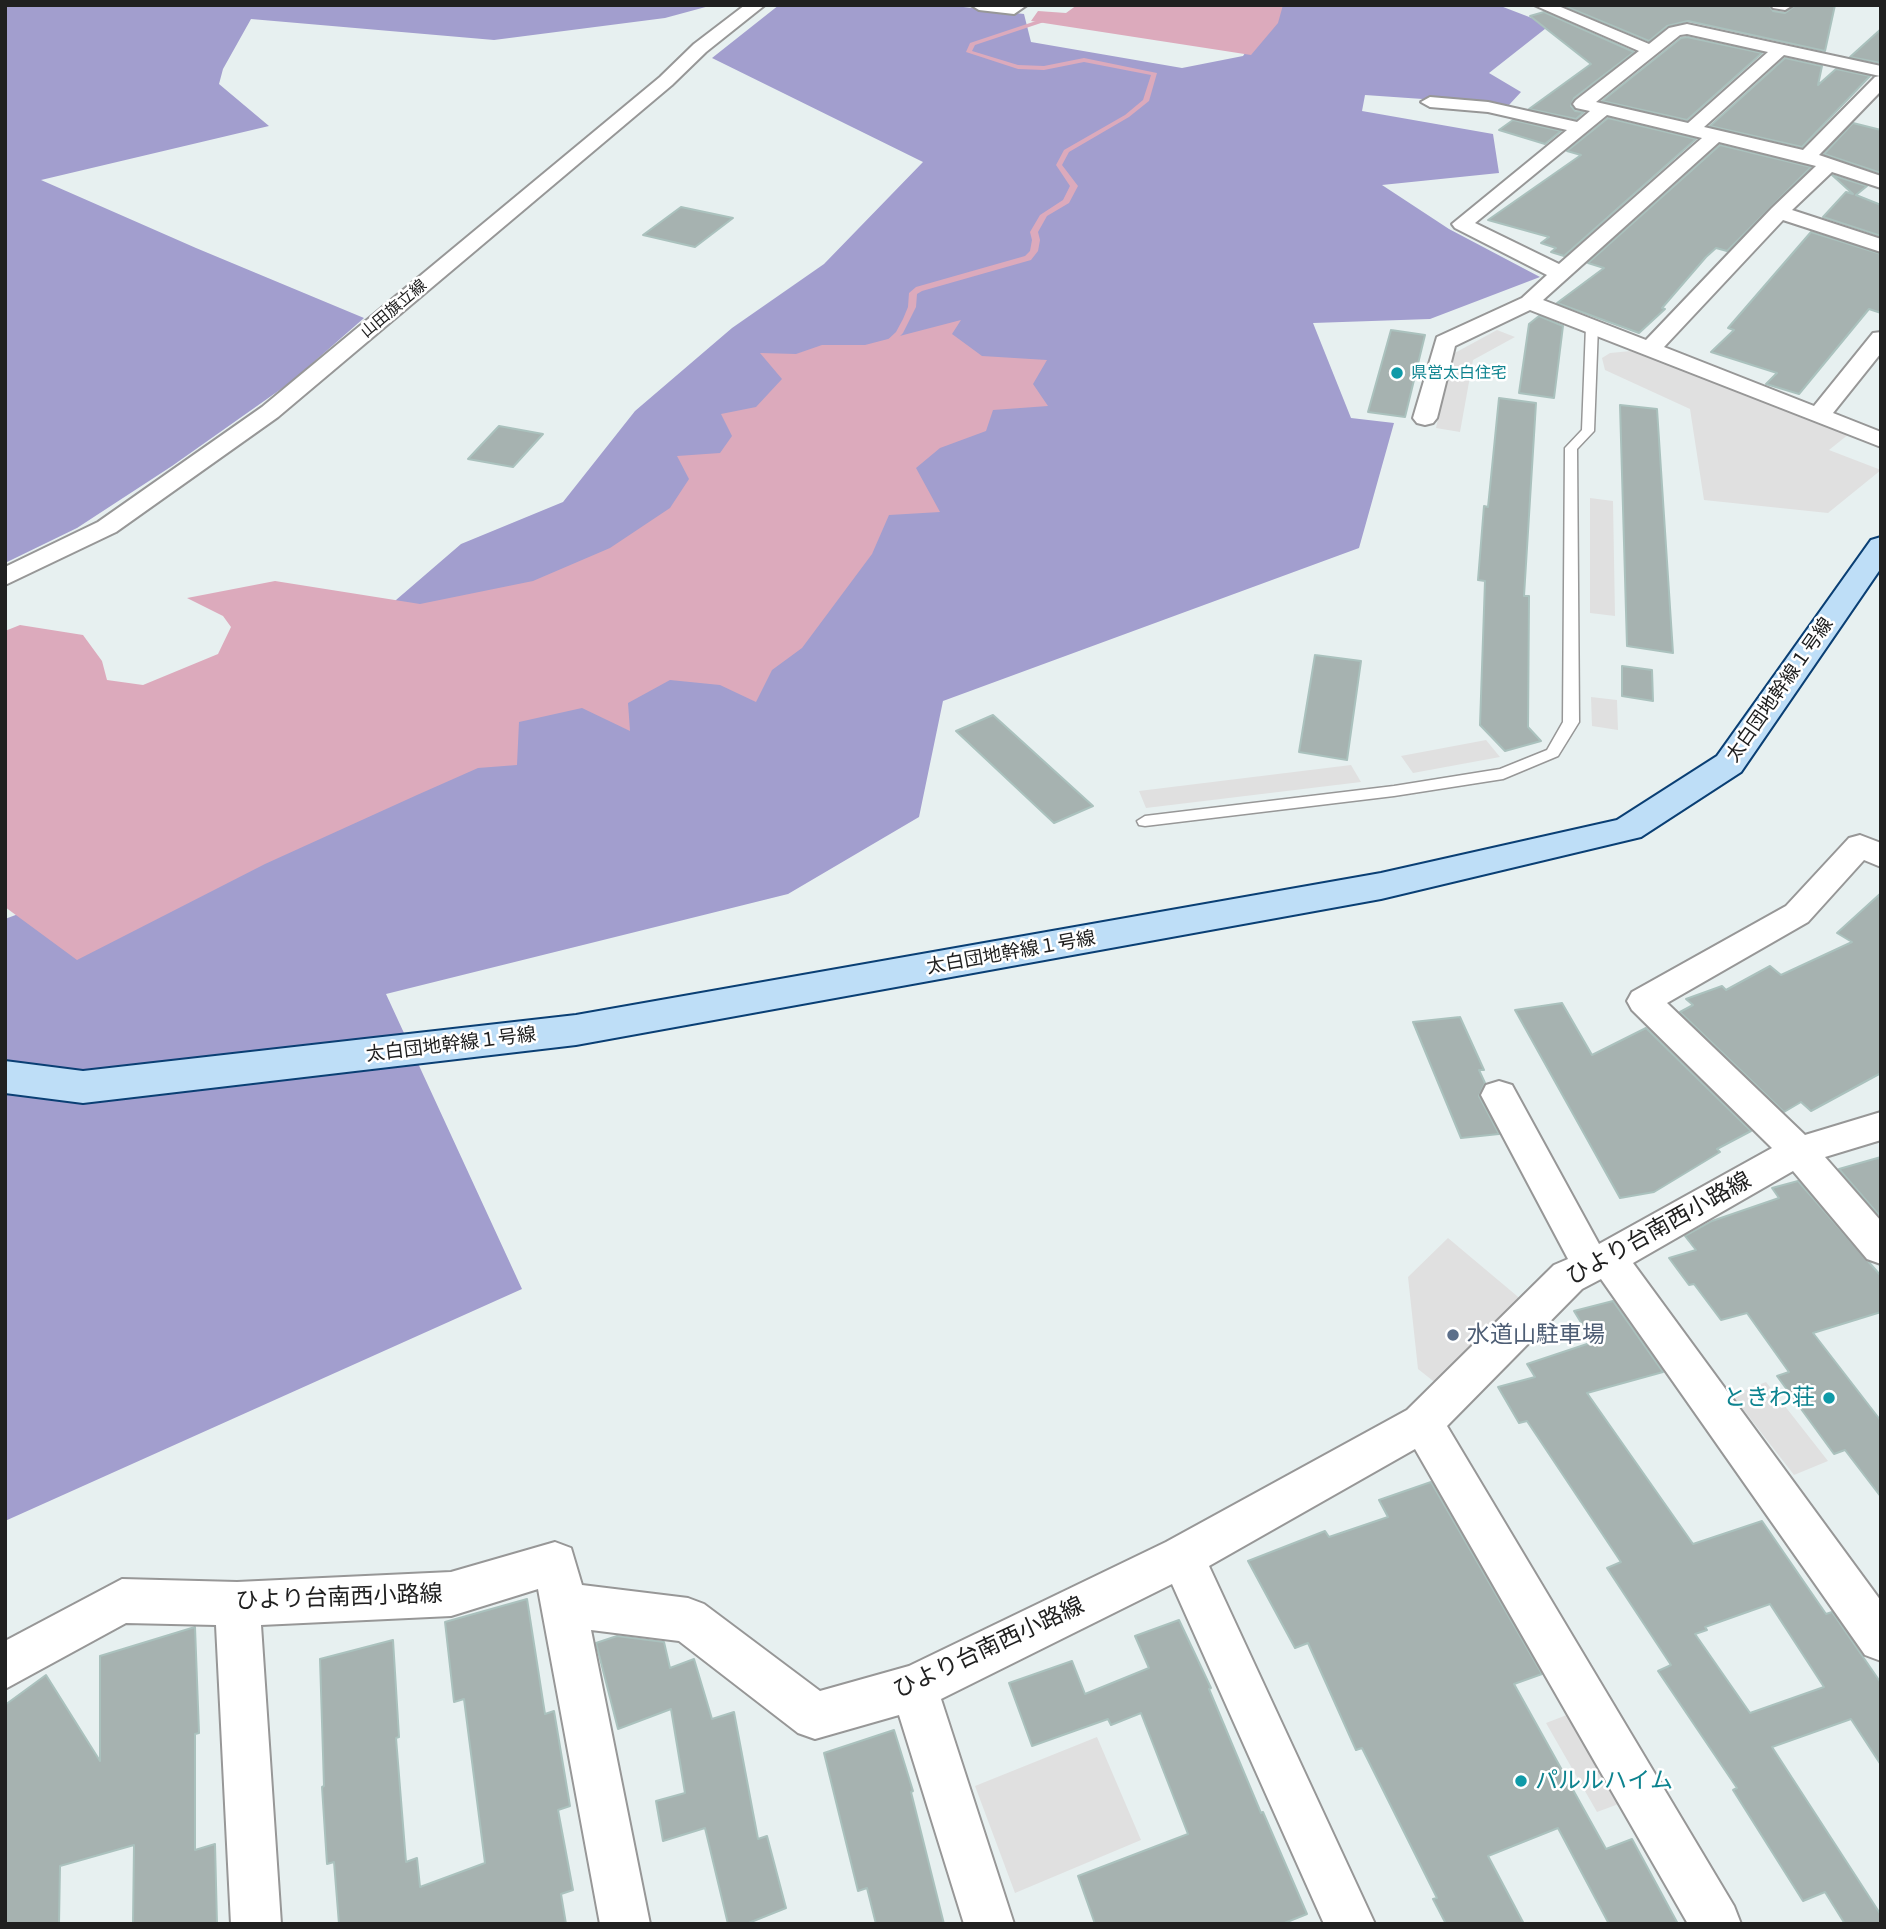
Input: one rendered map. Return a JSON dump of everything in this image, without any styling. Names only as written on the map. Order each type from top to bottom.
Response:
[{"type":"street","name":"山田旗立線","points":[[5,577],[107,527],[270,412],[655,90],[740,15],[757,5]]},
{"type":"street","points":[[979,5],[1014,9],[1019,5]]},
{"type":"street","points":[[1542,5],[1650,50]]},
{"type":"street","points":[[1779,5],[1785,5]]},
{"type":"street","points":[[1881,71],[1687,29],[1675,31],[1582,104],[1807,157],[1881,182]]},
{"type":"street","points":[[1691,130],[1780,50]]},
{"type":"street","points":[[1807,157],[1881,81]]},
{"type":"street","points":[[1430,102],[1488,107],[1580,128]]},
{"type":"street","points":[[1562,274],[1462,224],[1604,109]]},
{"type":"street","points":[[1425,418],[1445,342],[1529,302],[1716,135]]},
{"type":"street","points":[[1650,349],[1779,212],[1828,165]]},
{"type":"street","points":[[1779,212],[1881,246]]},
{"type":"street","points":[[1529,302],[1881,440]]},
{"type":"street","points":[[1819,415],[1881,338]]},
{"type":"street","name":"太白団地幹線１号線","points":[[5,1077],[83,1087],[576,1030],[1381,886],[1628,829],[1729,764],[1881,546]]},
{"type":"street","points":[[1881,856],[1860,845],[1797,915],[1644,1001],[1798,1151],[1881,1248]]},
{"type":"street","points":[[1499,1095],[1599,1262],[1881,1639]]},
{"type":"street","name":"ひより台南西小路線","points":[[5,1666],[122,1601],[237,1604],[451,1594],[555,1563],[564,1605],[688,1620],[815,1716],[914,1688],[1182,1557],[1422,1423],[1568,1277],[1798,1151],[1881,1126]]},
{"type":"street","points":[[1422,1423],[1716,1924]]},
{"type":"street","points":[[1182,1557],[1350,1924]]},
{"type":"street","points":[[237,1604],[256,1924]]},
{"type":"street","points":[[564,1605],[625,1924]]},
{"type":"street","points":[[914,1688],[989,1924]]},
{"type":"lane","points":[[1145,821],[1503,774],[1553,753],[1570,722],[1572,449],[1588,432],[1592,326]]},
{"type":"shaded area","points":[[5,5],[713,5],[665,18],[494,40],[251,19],[223,69],[219,84],[269,126],[41,180],[364,318],[291,382],[172,466],[77,528],[5,563]]},
{"type":"shaded area","points":[[779,5],[946,5],[1024,14],[1031,42],[1182,68],[1243,56],[1278,5],[1498,5],[1550,25],[1489,73],[1521,92],[1509,105],[1365,95],[1362,111],[1493,134],[1499,173],[1382,185],[1449,229],[1540,277],[1430,319],[1313,323],[1351,418],[1394,423],[1359,548],[943,701],[919,817],[788,894],[386,994],[522,1289],[5,1521],[5,919],[42,905],[461,544],[563,502],[635,411],[732,328],[824,264],[923,162],[712,58]]},
{"type":"shaded area","points":[[1077,5],[1283,5],[1278,23],[1251,55],[1031,21],[1038,11],[1066,13]]},
{"type":"shaded area","points":[[961,320],[952,334],[982,356],[1047,360],[1033,384],[1048,406],[993,410],[986,431],[940,448],[916,468],[940,512],[889,515],[872,554],[802,648],[772,670],[756,702],[720,685],[670,680],[628,703],[630,731],[582,708],[519,722],[517,765],[478,768],[417,795],[265,864],[77,960],[5,907],[5,631],[20,625],[83,635],[102,661],[107,680],[143,685],[218,654],[231,627],[223,616],[187,598],[275,581],[420,604],[533,581],[610,548],[670,508],[689,479],[677,456],[720,453],[732,436],[721,414],[756,407],[782,379],[760,353],[796,354],[822,345],[865,345]]},
{"type":"shaded area","points":[[1497,330],[1515,337],[1473,360],[1460,432],[1436,428],[1451,355]]},
{"type":"shaded area","points":[[1631,351],[1849,434],[1829,450],[1881,470],[1828,513],[1704,500],[1690,409],[1605,370],[1602,358],[1610,353]]},
{"type":"shaded area","points":[[1590,498],[1613,501],[1615,616],[1590,613]]},
{"type":"shaded area","points":[[1591,697],[1617,700],[1618,730],[1592,726]]},
{"type":"shaded area","points":[[1486,740],[1500,757],[1413,773],[1401,756]]},
{"type":"shaded area","points":[[1351,765],[1361,782],[1146,808],[1139,791]]},
{"type":"shaded area","name":"水道山駐車場","points":[[1448,1238],[1523,1301],[1442,1388],[1418,1369],[1408,1277]]},
{"type":"shaded area","points":[[1766,1382],[1828,1461],[1794,1475],[1732,1395]]},
{"type":"shaded area","points":[[1572,1713],[1624,1802],[1597,1812],[1546,1723]]},
{"type":"shaded area","points":[[1097,1737],[1141,1840],[1015,1893],[975,1786]]},
{"type":"building","points":[[1769,5],[1773,11],[1785,13],[1796,5],[1835,5],[1825,51],[1688,21],[1667,26],[1649,41],[1567,7]]},
{"type":"building","points":[[1544,12],[1634,52],[1574,98],[1571,106],[1575,111],[1584,112],[1576,119],[1529,109],[1591,64],[1530,16]]},
{"type":"building","points":[[1881,29],[1881,63],[1850,57]]},
{"type":"building","points":[[1681,38],[1762,53],[1687,120],[1602,101]]},
{"type":"building","points":[[1785,58],[1822,66],[1818,85],[1836,69],[1870,76],[1802,147],[1710,126]]},
{"type":"building","points":[[1608,118],[1696,139],[1564,256],[1551,252],[1556,248],[1541,243],[1549,237],[1488,220],[1581,155],[1567,151]]},
{"type":"building","points":[[1513,120],[1561,131],[1545,144],[1499,130]]},
{"type":"building","points":[[1853,123],[1881,130],[1881,173],[1824,154]]},
{"type":"building","points":[[1720,145],[1811,167],[1727,251],[1716,248],[1706,257],[1662,308],[1665,309],[1639,333],[1557,303],[1604,268],[1588,263]]},
{"type":"building","points":[[1832,175],[1867,186],[1856,195],[1881,205],[1881,236],[1823,217],[1846,192],[1853,194]]},
{"type":"building","points":[[681,207],[733,218],[695,247],[643,235]]},
{"type":"building","points":[[1811,232],[1881,254],[1881,313],[1869,309],[1799,394],[1766,384],[1777,373],[1711,352],[1734,330],[1728,328]]},
{"type":"building","name":"県営太白住宅","points":[[1539,316],[1563,326],[1554,398],[1519,393],[1529,324]]},
{"type":"building","name":"県営太白住宅","points":[[1391,330],[1425,335],[1405,417],[1368,412]]},
{"type":"building","points":[[1499,398],[1536,403],[1524,596],[1529,596],[1528,727],[1541,741],[1505,751],[1480,725],[1485,581],[1478,580],[1484,506],[1488,507]]},
{"type":"building","points":[[1620,405],[1657,409],[1673,653],[1627,646]]},
{"type":"building","points":[[499,426],[543,434],[513,467],[468,459]]},
{"type":"building","points":[[1315,655],[1361,661],[1347,760],[1299,752]]},
{"type":"building","points":[[1622,666],[1652,670],[1653,701],[1622,696]]},
{"type":"building","points":[[993,715],[1093,806],[1054,823],[956,731]]},
{"type":"building","points":[[1881,893],[1881,1073],[1811,1111],[1801,1102],[1784,1112],[1680,1012],[1693,1005],[1686,999],[1722,986],[1726,990],[1770,966],[1781,975],[1852,942],[1837,933]]},
{"type":"building","points":[[1562,1003],[1592,1055],[1646,1028],[1751,1131],[1717,1149],[1720,1152],[1654,1192],[1620,1198],[1515,1010]]},
{"type":"building","points":[[1460,1017],[1484,1070],[1479,1070],[1485,1083],[1479,1096],[1499,1134],[1461,1138],[1413,1022]]},
{"type":"building","points":[[1881,1157],[1881,1213],[1878,1214],[1839,1169]]},
{"type":"building","points":[[1798,1181],[1881,1276],[1881,1312],[1813,1333],[1881,1421],[1881,1497],[1845,1450],[1834,1454],[1777,1376],[1789,1372],[1747,1313],[1721,1320],[1694,1284],[1689,1285],[1669,1258],[1696,1250],[1685,1236],[1712,1221],[1779,1198],[1772,1188]]},
{"type":"building","points":[[1613,1301],[1663,1372],[1587,1393],[1693,1544],[1762,1521],[1826,1614],[1832,1612],[1881,1683],[1881,1765],[1851,1719],[1772,1747],[1881,1915],[1881,1924],[1845,1924],[1825,1892],[1803,1901],[1733,1790],[1737,1788],[1658,1671],[1671,1665],[1607,1568],[1621,1562],[1527,1421],[1519,1423],[1498,1387],[1535,1377],[1527,1364],[1593,1342],[1574,1311]],"holes":[[[1770,1604],[1824,1687],[1750,1713],[1695,1634],[1707,1630],[1705,1627]]]},
{"type":"building","points":[[1431,1482],[1542,1674],[1514,1684],[1606,1849],[1632,1839],[1678,1924],[1609,1924],[1558,1828],[1488,1856],[1524,1924],[1446,1924],[1433,1899],[1437,1898],[1362,1748],[1356,1750],[1308,1643],[1295,1648],[1248,1561],[1325,1531],[1329,1537],[1388,1517],[1379,1500]]},
{"type":"building","points":[[527,1599],[545,1714],[554,1711],[570,1806],[558,1810],[573,1890],[561,1894],[566,1924],[339,1924],[334,1862],[327,1864],[322,1787],[320,1659],[393,1640],[399,1737],[396,1738],[406,1862],[417,1858],[420,1887],[485,1863],[464,1699],[454,1702],[445,1622]]},
{"type":"building","points":[[1179,1620],[1211,1688],[1209,1689],[1261,1813],[1263,1812],[1307,1914],[1282,1924],[1095,1924],[1078,1876],[1188,1834],[1141,1713],[1111,1725],[1108,1719],[1032,1746],[1009,1683],[1072,1661],[1085,1694],[1149,1668],[1135,1636]]},
{"type":"building","points":[[195,1627],[199,1733],[195,1734],[195,1850],[215,1844],[217,1924],[133,1924],[134,1845],[60,1866],[59,1924],[5,1924],[5,1705],[46,1675],[100,1761],[100,1656]]},
{"type":"building","points":[[617,1636],[664,1642],[670,1668],[694,1659],[712,1719],[734,1712],[758,1839],[767,1836],[786,1908],[746,1924],[728,1924],[705,1828],[663,1841],[656,1801],[685,1793],[671,1709],[618,1729],[596,1643]]},
{"type":"building","points":[[894,1730],[913,1791],[911,1792],[944,1924],[876,1924],[867,1888],[858,1891],[824,1753]]},
{"type":"waterway","points":[[884,348],[899,333],[912,307],[913,293],[919,289],[1028,258],[1034,251],[1034,232],[1044,215],[1066,201],[1074,186],[1059,165],[1066,151],[1127,116],[1146,101],[1155,74],[1084,60],[1044,68],[1018,67],[969,52],[972,44],[1051,18]]},
{"type":"place","name":"県営太白住宅","points":[[1397,373]]},
{"type":"place","name":"水道山駐車場","points":[[1453,1335]]},
{"type":"place","name":"ときわ荘","points":[[1829,1398]]},
{"type":"place","name":"パルルハイム","points":[[1521,1781]]}]
